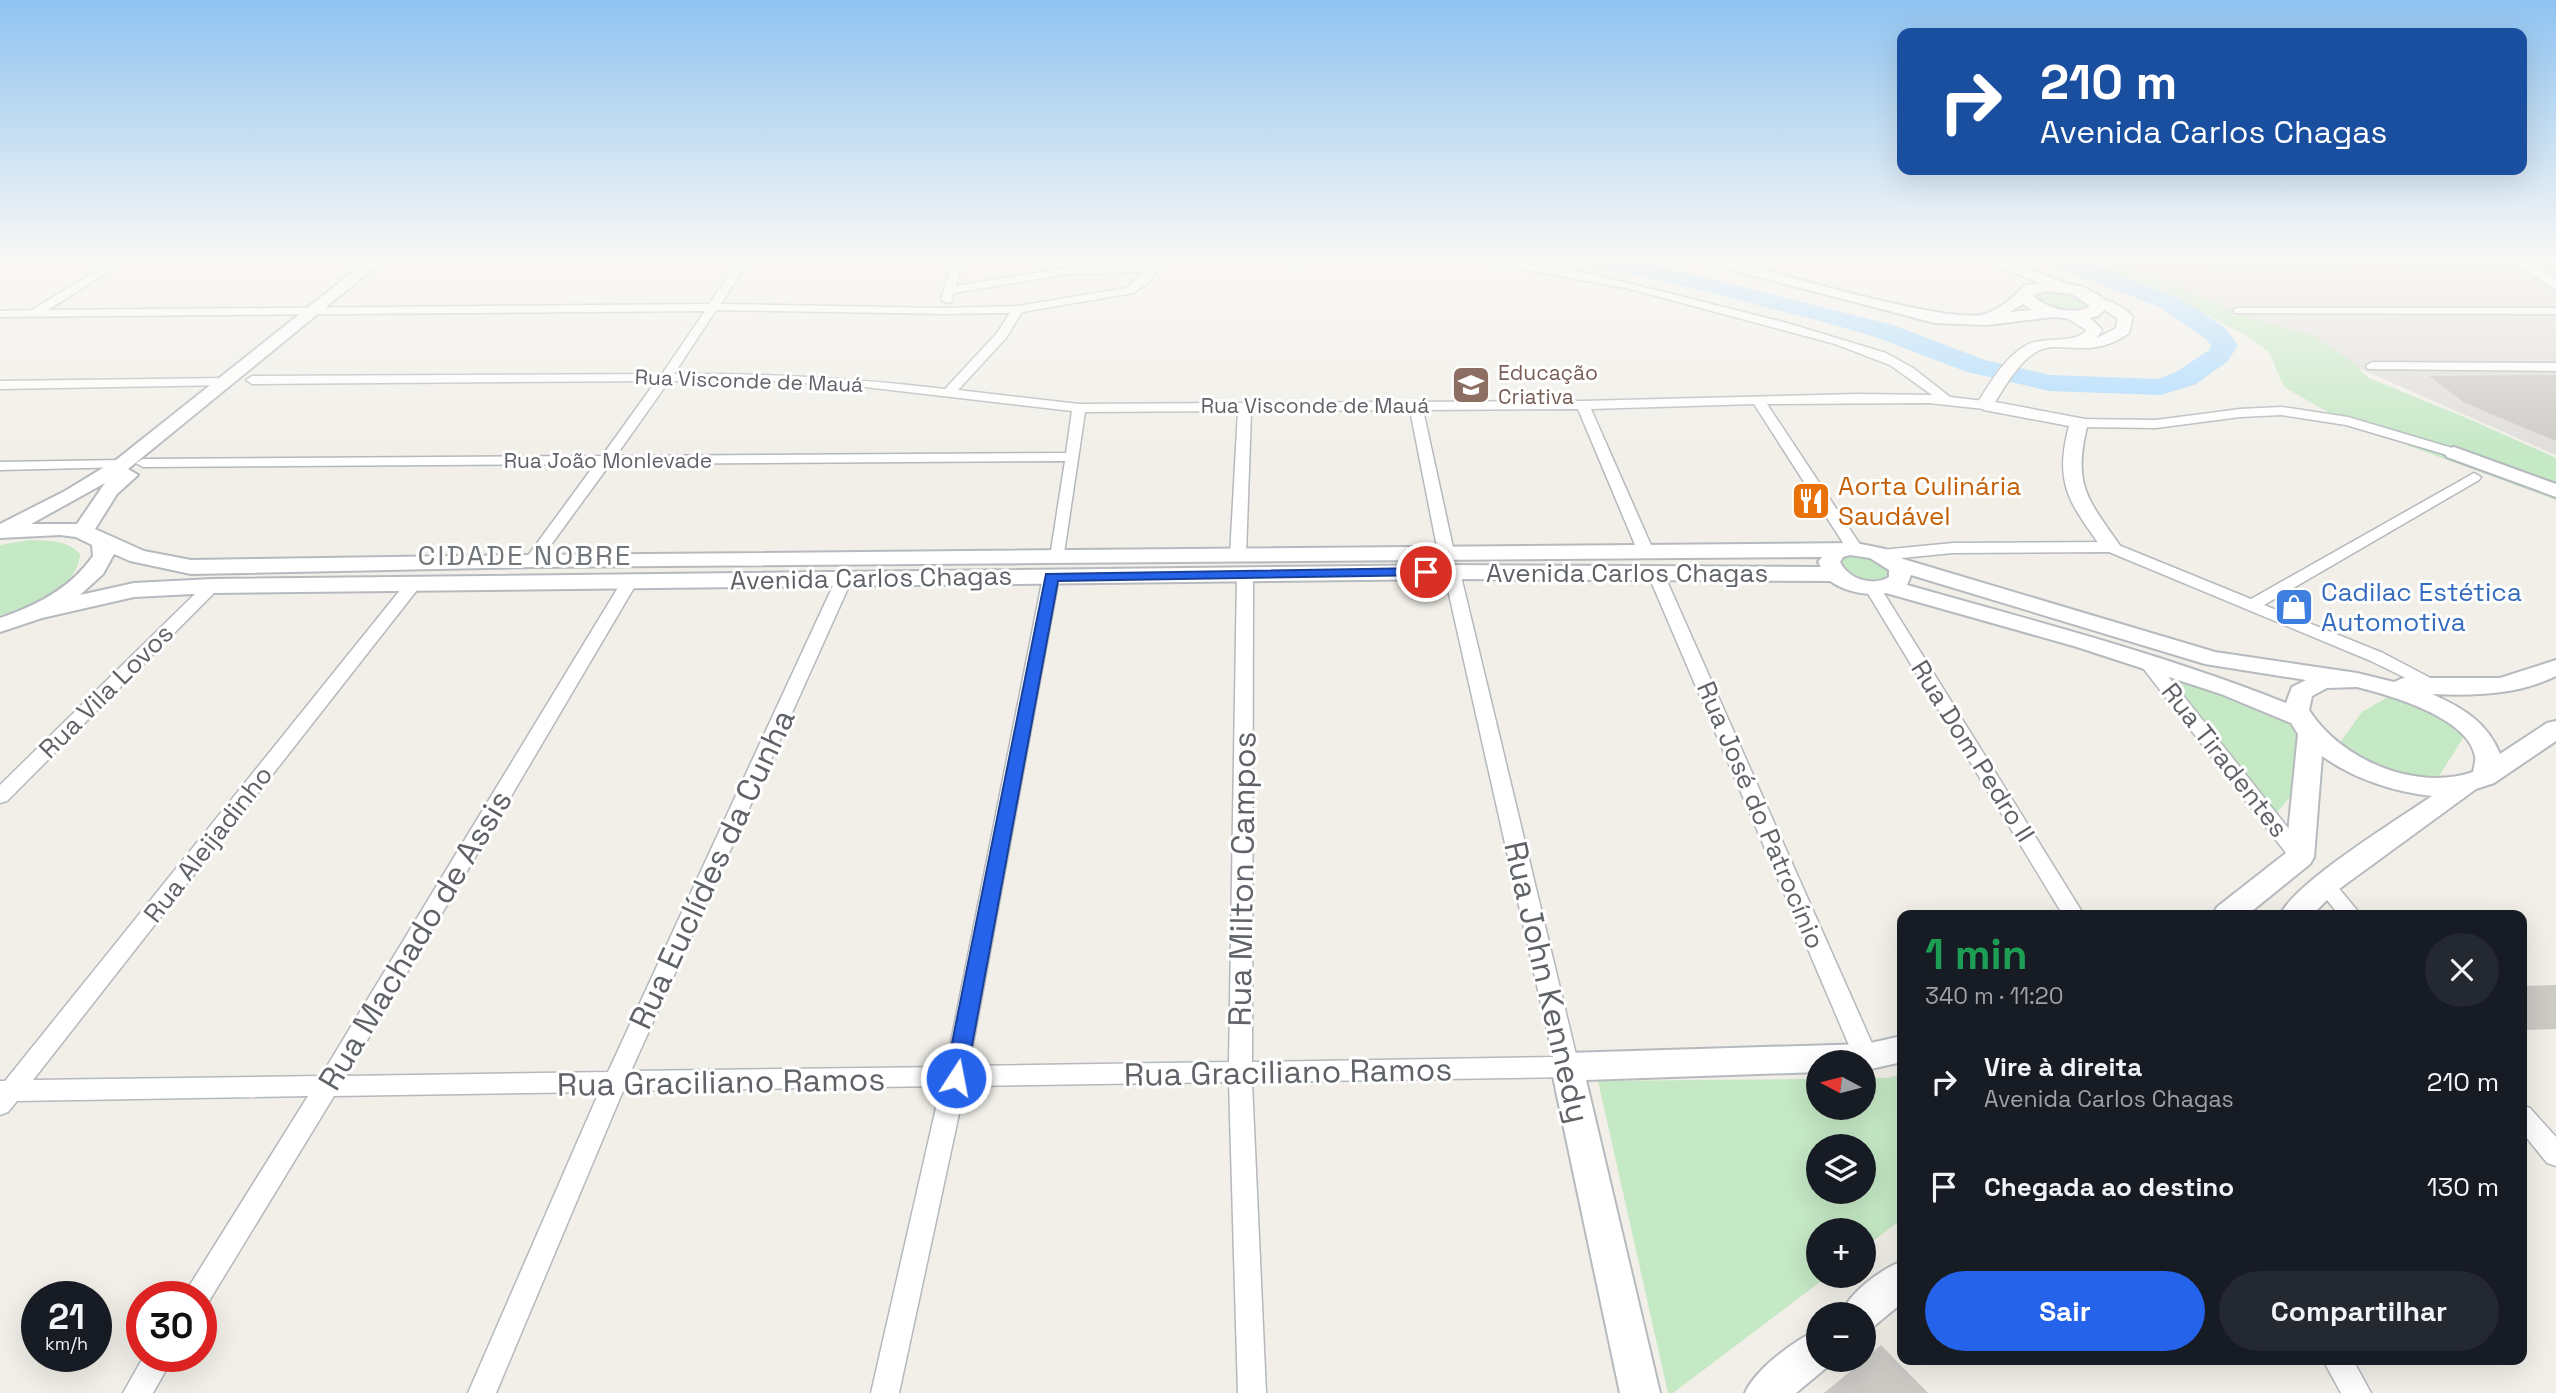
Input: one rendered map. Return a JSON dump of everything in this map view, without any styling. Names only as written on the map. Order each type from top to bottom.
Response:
[{"type":"main road","points":[[4,625],[36,612],[70,593],[94,574],[104,556],[93,537],[109,490],[133,464],[226,382],[298,324]]},
{"type":"main road","points":[[0,534],[187,435],[318,324]]},
{"type":"main road","points":[[2454,453],[2556,489]]},
{"type":"main road","name":"Avenida Carlos Chagas","points":[[0,534],[51,529],[93,537],[138,556],[191,567],[532,561],[1055,567],[1651,562],[1849,550],[1888,559]]},
{"type":"main road","points":[[1834,574],[1829,562],[1830,557],[1849,550]]},
{"type":"main road","points":[[1880,587],[1895,584],[1902,575],[1888,559]]},
{"type":"main road","points":[[1880,587],[2085,642],[2230,689],[2306,726],[2350,761],[2403,782],[2453,787],[2477,780],[2490,767],[2484,743],[2468,726],[2444,709],[2386,686],[2213,659],[1888,559]]},
{"type":"main road","name":"Avenida Carlos Chagas","points":[[1651,562],[1834,574],[1853,584],[1880,587]]},
{"type":"main road","name":"Avenida Carlos Chagas","points":[[36,612],[134,590],[212,586],[845,577],[1055,567]]},
{"type":"main road","points":[[2386,686],[2467,689],[2497,687],[2538,677],[2556,667]]},
{"type":"main road","points":[[2233,910],[2300,857],[2306,726],[2297,710],[2301,692],[2323,681],[2357,680]]},
{"type":"main road","points":[[2299,910],[2325,885],[2556,729]]},
{"type":"main road","name":"Rua Graciliano Ramos","points":[[1876,1055],[1897,1050]]},
{"type":"main road","name":"Rua Graciliano Ramos","points":[[1567,1067],[1806,1059]]},
{"type":"main road","name":"Rua John Kennedy","points":[[1567,1067],[1640,1393]]},
{"type":"main road","points":[[1874,1302],[1897,1283]]},
{"type":"main road","points":[[1765,1393],[1806,1359]]},
{"type":"street","points":[[532,561],[702,324]]},
{"type":"street","points":[[947,394],[1002,335],[1009,324]]},
{"type":"street","points":[[1779,324],[1893,361],[1920,378],[1946,401]]},
{"type":"street","points":[[2080,344],[2090,337],[2094,330],[2088,324]]},
{"type":"street","points":[[1988,400],[2025,352],[2050,343],[2080,344],[2110,339],[2124,330],[2124,324]]},
{"type":"street","points":[[2372,366],[2556,368]]},
{"type":"street","name":"Rua Visconde de Mauá","points":[[252,380],[770,377],[856,382],[1079,408],[1583,405],[1857,398],[1988,400],[2079,423],[2156,424],[2240,412],[2282,411],[2348,421],[2454,453]]},
{"type":"street","points":[[0,386],[226,382]]},
{"type":"street","points":[[1758,400],[1849,550]]},
{"type":"street","name":"Rua José do Patrocínio","points":[[1583,405],[1863,1050]]},
{"type":"street","name":"Rua Milton Campos","points":[[1245,406],[1240,1073],[1252,1393]]},
{"type":"street","name":"Rua John Kennedy","points":[[1416,406],[1449,562],[1567,1067]]},
{"type":"street","points":[[885,1393],[956,1078],[1055,567],[1079,408]]},
{"type":"street","points":[[2079,423],[2070,475],[2076,496],[2111,547]]},
{"type":"street","name":"Rua João Monlevade","points":[[0,466],[1072,457]]},
{"type":"street","points":[[2252,605],[2474,477]]},
{"type":"street","points":[[1888,559],[1910,550],[2111,547],[2377,657],[2432,686]]},
{"type":"street","name":"Rua Euclídes da Cunha","points":[[482,1393],[614,1084],[845,577]]},
{"type":"street","name":"Rua Machado de Assis","points":[[207,1281],[327,1087],[630,581]]},
{"type":"street","name":"Rua Aleijadinho","points":[[4,1096],[415,582]]},
{"type":"street","name":"Rua Vila Lovos","points":[[0,796],[212,586]]},
{"type":"street","name":"Rua Dom Pedro II","points":[[1880,587],[2071,910]]},
{"type":"street","name":"Rua Tiradentes","points":[[2149,664],[2300,857]]},
{"type":"street","points":[[2325,885],[2347,910]]},
{"type":"street","name":"Rua Graciliano Ramos","points":[[4,1096],[327,1087],[1567,1067]]},
{"type":"street","points":[[2527,1121],[2556,1155]]},
{"type":"street","points":[[2340,1365],[2357,1393]]},
{"type":"street","points":[[137,1393],[150,1372]]},
{"type":"shaded area","points":[[2259,324],[2556,324],[2556,455]]},
{"type":"green space","points":[[2224,324],[2271,324],[2312,335],[2348,359],[2369,378],[2556,458],[2556,500],[2347,423],[2284,387],[2269,352]]},
{"type":"green space","points":[[29,540],[57,542],[75,549],[80,554],[77,566],[71,577],[50,594],[0,616],[0,545]]},
{"type":"green space","points":[[1852,554],[1870,555],[1894,571],[1885,583],[1857,581],[1838,567],[1840,558]]},
{"type":"green space","points":[[2174,682],[2208,687],[2291,721],[2304,746],[2291,796],[2275,815]]},
{"type":"green space","points":[[2388,697],[2420,704],[2439,714],[2465,735],[2435,782],[2397,774],[2370,764],[2339,744],[2362,712]]},
{"type":"green space","points":[[1897,1075],[1897,1223],[1876,1239],[1876,1218],[1806,1218],[1806,1288],[1812,1288],[1673,1393],[1668,1393],[1598,1081],[1806,1079],[1806,1120],[1876,1120],[1876,1078]]},
{"type":"building","points":[[2556,375],[2556,441],[2465,403],[2429,376]]},
{"type":"building","points":[[2556,985],[2556,1029],[2527,1030],[2527,986]]},
{"type":"building","points":[[1881,1345],[1897,1361],[1897,1365],[1901,1365],[1928,1393],[1824,1393],[1849,1372],[1876,1372],[1876,1349]]},
{"type":"waterway","points":[[1859,324],[1977,366],[2050,383],[2161,387],[2186,378],[2219,355],[2225,345],[2215,333],[2202,324]]},
{"type":"place","name":"Educação Criativa","points":[[1471,385]]},
{"type":"place","name":"Aorta Culinária Saudável","points":[[1811,501]]},
{"type":"place","name":"Cadilac Estética Automotiva","points":[[2294,607]]},
{"type":"district","name":"CIDADE NOBRE","points":[[525,555]]},
{"type":"route","points":[[956,1078],[1051,577],[1426,572]]}]
